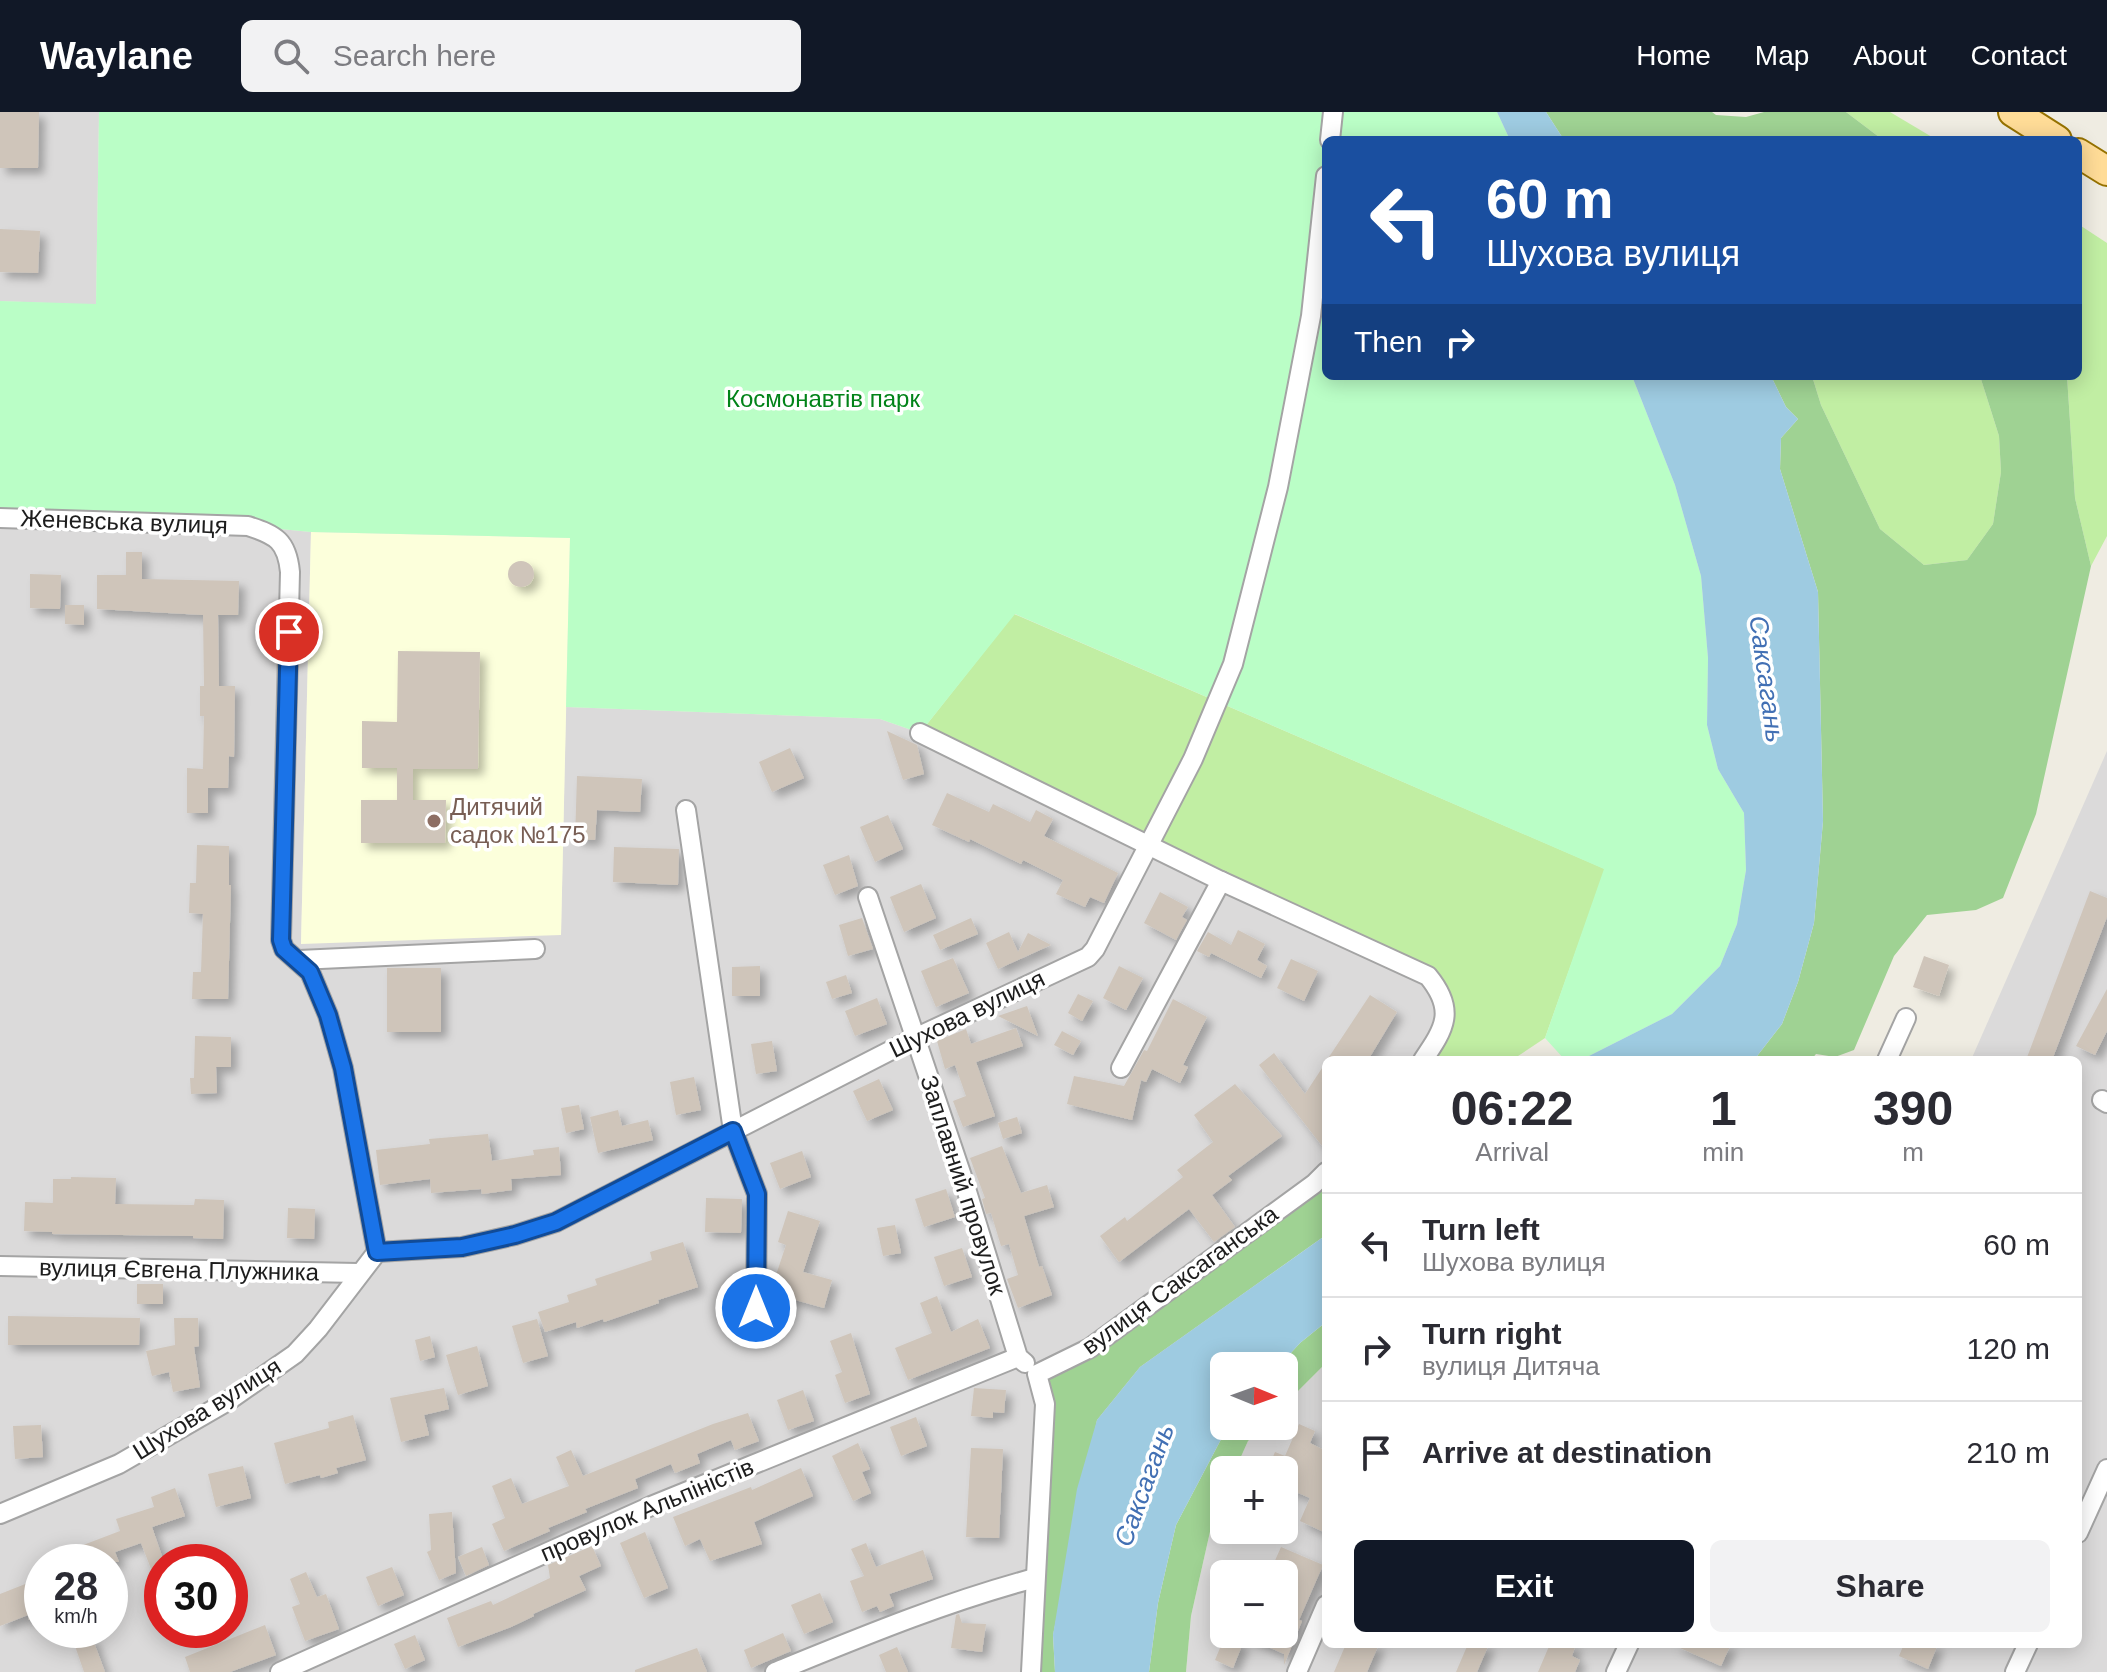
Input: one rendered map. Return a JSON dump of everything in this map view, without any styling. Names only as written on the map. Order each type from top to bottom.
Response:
[{"type":"main road","points":[[2013,112],[2051,136]]},
{"type":"main road","points":[[2082,155],[2107,171]]},
{"type":"street","points":[[1330,136],[1333,112]]},
{"type":"street","name":"Шухова вулиця","points":[[0,1514],[119,1464],[228,1401],[295,1354],[377,1252],[462,1247],[556,1222],[915,1038],[1088,957],[1095,949],[1193,759],[1233,664],[1278,487],[1311,316],[1322,213]]},
{"type":"street","name":"Женевська вулиця","points":[[0,518],[248,526],[280,541],[288,553],[290,572],[281,940],[284,949],[299,960]]},
{"type":"street","points":[[920,733],[1221,881],[1428,976],[1441,991],[1445,1013],[1442,1033],[1426,1056]]},
{"type":"street","points":[[686,810],[733,1131],[757,1194],[756,1308]]},
{"type":"street","points":[[1121,1068],[1221,881]]},
{"type":"street","name":"Заплавний провулок","points":[[868,897],[1018,1357]]},
{"type":"street","points":[[299,960],[535,949]]},
{"type":"street","points":[[299,960],[317,986],[343,1068],[377,1252]]},
{"type":"street","points":[[1889,1056],[1906,1018]]},
{"type":"street","name":"вулиця Саксаганська","points":[[1037,1374],[1090,1348],[1322,1176]]},
{"type":"street","name":"вулиця Євгена Плужника","points":[[0,1266],[358,1273]]},
{"type":"street","points":[[1018,1357],[1037,1374],[1045,1404],[1031,1672]]},
{"type":"street","name":"провулок Альпіністів","points":[[280,1672],[651,1506],[1018,1357]]},
{"type":"street","points":[[2082,1524],[2107,1469]]},
{"type":"street","points":[[775,1672],[972,1595],[1035,1578]]},
{"type":"street","points":[[1297,1672],[1322,1614]]},
{"type":"street","points":[[1616,1672],[1627,1648]]},
{"type":"street","points":[[2015,1672],[2026,1648]]},
{"type":"shaded area","points":[[0,112],[99,112],[96,305],[0,301]]},
{"type":"shaded area","points":[[0,518],[248,526],[311,532],[301,943],[561,934],[566,707],[880,719],[920,733],[1428,976],[1445,1002],[1425,1056],[1322,1056],[1322,1179],[1220,1352],[1210,1352],[1210,1369],[1031,1672],[0,1672]]},
{"type":"shaded area","name":"Дитячий садок №175","points":[[311,532],[570,538],[561,935],[301,944]]},
{"type":"shaded area","points":[[2107,751],[2107,1672],[1186,1672],[1191,1616],[1210,1532],[1210,1544],[1298,1544],[1298,1456],[1241,1456],[1248,1441],[1298,1440],[1298,1391],[1322,1367],[1322,1648],[2082,1648],[2082,1056],[1973,1056]]},
{"type":"green space","name":"Космонавтів парк","points":[[99,112],[1497,112],[1508,136],[1322,136],[1322,380],[1634,380],[1675,485],[1701,576],[1708,658],[1707,725],[1718,769],[1744,813],[1746,870],[1737,924],[1720,966],[1672,1014],[1589,1056],[1561,1056],[1545,1038],[1604,869],[1015,614],[920,733],[880,719],[566,707],[570,538],[311,532],[248,526],[0,518],[0,301],[96,304]]},
{"type":"green space","points":[[1546,112],[1712,112],[1746,117],[1764,112],[1846,112],[1878,136],[1561,136]]},
{"type":"green space","points":[[1846,112],[1890,112],[1930,136],[1878,136]]},
{"type":"green space","points":[[2082,227],[2107,243],[2107,536],[2091,566],[2075,498],[2067,380],[2082,380]]},
{"type":"green space","points":[[1773,380],[1813,380],[1821,405],[1880,529],[1924,565],[1967,560],[1993,524],[2001,472],[1999,436],[1981,380],[2067,380],[2075,498],[2091,566],[2036,814],[2003,898],[1976,910],[1927,915],[1894,956],[1854,1050],[1838,1056],[1757,1056],[1782,1024],[1798,982],[1814,923],[1823,821],[1818,592],[1780,469],[1781,438],[1798,419],[1786,407]]},
{"type":"green space","points":[[1813,380],[1981,380],[1999,436],[2001,472],[1993,524],[1967,560],[1924,565],[1880,529],[1821,405]]},
{"type":"green space","points":[[1014,614],[1605,869],[1545,1038],[1518,1056],[1426,1056],[1442,1033],[1441,991],[920,733]]},
{"type":"green space","points":[[1322,1175],[1322,1238],[1140,1367],[1097,1420],[1053,1635],[1055,1672],[1031,1672],[1037,1374]]},
{"type":"green space","points":[[1322,1325],[1322,1367],[1298,1391],[1298,1352],[1292,1352]]},
{"type":"green space","points":[[1221,1440],[1249,1440],[1241,1456],[1212,1456]]},
{"type":"green space","points":[[1210,1460],[1210,1532],[1191,1616],[1186,1672],[1149,1672],[1158,1603],[1176,1525]]},
{"type":"water","points":[[1497,112],[1546,112],[1561,136],[1508,136]]},
{"type":"water","name":"Саксагань","points":[[1634,380],[1773,380],[1786,407],[1798,419],[1781,438],[1780,469],[1818,592],[1823,821],[1814,923],[1798,982],[1782,1024],[1757,1056],[1589,1056],[1672,1014],[1720,966],[1737,924],[1746,870],[1744,813],[1718,769],[1707,725],[1708,658],[1701,576],[1675,485]]},
{"type":"water","name":"Саксагань","points":[[1322,1238],[1322,1325],[1292,1352],[1210,1352],[1210,1440],[1221,1440],[1176,1525],[1158,1603],[1149,1672],[1055,1672],[1053,1635],[1077,1489],[1097,1420],[1140,1367]]},
{"type":"building","points":[[0,112],[39,112],[38,168],[0,168]]},
{"type":"building","points":[[0,229],[40,231],[38,273],[0,272]]},
{"type":"building","points":[[126,552],[142,552],[142,579],[239,581],[238,615],[218,615],[219,686],[235,686],[234,757],[229,756],[228,788],[208,788],[208,813],[187,813],[187,768],[203,769],[204,716],[200,716],[200,686],[204,686],[203,615],[97,609],[97,575],[126,575]]},
{"type":"building","points":[[521,561],[530,565],[534,574],[530,583],[521,587],[512,583],[508,574],[512,565]]},
{"type":"building","points":[[30,574],[61,575],[60,609],[30,608]]},
{"type":"building","points":[[65,605],[84,605],[84,625],[65,624]]},
{"type":"building","points":[[398,651],[480,652],[478,769],[413,769],[413,800],[446,800],[445,843],[361,843],[361,800],[397,800],[397,768],[362,768],[362,721],[397,722]]},
{"type":"building","points":[[887,731],[917,745],[924,774],[903,780]]},
{"type":"building","points":[[790,748],[804,778],[772,792],[759,762]]},
{"type":"building","points":[[577,776],[642,779],[640,812],[597,810],[595,840],[575,839]]},
{"type":"building","points":[[947,793],[989,812],[993,804],[1030,822],[1036,810],[1053,819],[1044,836],[1118,873],[1104,903],[1090,897],[1085,907],[1056,894],[1063,880],[1023,860],[1021,864],[970,839],[969,842],[932,825]]},
{"type":"building","points":[[888,815],[903,849],[875,862],[860,827]]},
{"type":"building","points":[[197,845],[229,846],[228,999],[192,999],[193,972],[201,972],[203,914],[189,913],[190,883],[196,883]]},
{"type":"building","points":[[614,847],[679,849],[678,885],[613,882]]},
{"type":"building","points":[[849,855],[858,886],[835,895],[823,865]]},
{"type":"building","points":[[921,884],[936,918],[904,932],[890,897]]},
{"type":"building","points":[[2090,891],[2107,898],[2107,917],[2054,1056],[2028,1056]]},
{"type":"building","points":[[1160,892],[1188,907],[1182,917],[1187,920],[1176,940],[1144,923]]},
{"type":"building","points":[[862,918],[873,949],[848,956],[839,925]]},
{"type":"building","points":[[971,918],[978,934],[940,950],[933,935]]},
{"type":"building","points":[[1238,930],[1265,944],[1257,960],[1267,966],[1261,978],[1211,953],[1209,957],[1197,951],[1208,932],[1231,945]]},
{"type":"building","points":[[1009,932],[1018,952],[1028,933],[1051,945],[998,969],[986,943]]},
{"type":"building","points":[[1924,956],[1949,965],[1939,996],[1913,987]]},
{"type":"building","points":[[953,958],[969,993],[936,1007],[921,971]]},
{"type":"building","points":[[1291,959],[1318,971],[1304,1001],[1277,988]]},
{"type":"building","points":[[760,966],[760,996],[732,996],[732,967]]},
{"type":"building","points":[[1119,966],[1143,978],[1126,1010],[1103,998]]},
{"type":"building","points":[[387,968],[441,968],[441,1032],[387,1032]]},
{"type":"building","points":[[846,975],[852,993],[832,999],[826,982]]},
{"type":"building","points":[[2107,989],[2107,1031],[2095,1055],[2076,1046]]},
{"type":"building","points":[[1078,994],[1093,1001],[1082,1021],[1068,1013]]},
{"type":"building","points":[[1370,995],[1397,1012],[1370,1056],[1330,1056]]},
{"type":"building","points":[[877,998],[887,1024],[855,1036],[845,1011]]},
{"type":"building","points":[[1173,999],[1207,1017],[1183,1065],[1188,1067],[1180,1083],[1152,1069],[1146,1082],[1141,1080],[1132,1120],[1067,1104],[1074,1076],[1124,1086],[1144,1050],[1147,1051]]},
{"type":"building","points":[[1027,1006],[1038,1036],[998,1016]]},
{"type":"building","points":[[1016,1028],[1023,1046],[976,1062],[995,1116],[963,1127],[953,1101],[966,1096],[955,1065],[945,1069],[937,1041],[966,1029],[971,1044]]},
{"type":"building","points":[[1062,1031],[1081,1041],[1073,1055],[1054,1045]]},
{"type":"building","points":[[195,1036],[231,1037],[231,1067],[216,1067],[217,1093],[191,1094]]},
{"type":"building","points":[[772,1041],[777,1071],[756,1074],[751,1044]]},
{"type":"building","points":[[1274,1053],[1305,1094],[1322,1068],[1322,1146],[1259,1065]]},
{"type":"building","points":[[694,1077],[701,1110],[676,1115],[670,1082]]},
{"type":"building","points":[[879,1079],[893,1110],[867,1121],[853,1091]]},
{"type":"building","points":[[1235,1084],[1282,1136],[1228,1176],[1232,1180],[1212,1195],[1235,1227],[1214,1242],[1189,1209],[1119,1262],[1100,1236],[1125,1217],[1127,1221],[1183,1177],[1177,1170],[1213,1142],[1194,1115]]},
{"type":"building","points":[[579,1105],[584,1129],[566,1133],[561,1108]]},
{"type":"building","points":[[618,1110],[622,1126],[648,1120],[653,1140],[598,1153],[590,1117]]},
{"type":"building","points":[[1017,1117],[1022,1133],[1003,1139],[998,1123]]},
{"type":"building","points":[[488,1134],[492,1161],[534,1155],[533,1150],[559,1147],[561,1175],[511,1179],[512,1190],[482,1194],[481,1189],[431,1193],[430,1179],[380,1185],[376,1150],[430,1144],[429,1139]]},
{"type":"building","points":[[1002,1146],[1021,1193],[1047,1185],[1054,1207],[1024,1216],[1039,1267],[1042,1266],[1052,1295],[1018,1308],[1007,1279],[1018,1275],[1009,1244],[1001,1246],[991,1213],[986,1214],[982,1199],[985,1198],[970,1158]]},
{"type":"building","points":[[802,1151],[811,1177],[780,1189],[770,1163]]},
{"type":"building","points":[[116,1178],[115,1204],[194,1205],[195,1199],[224,1200],[223,1239],[24,1231],[25,1202],[53,1203],[53,1179]]},
{"type":"building","points":[[946,1189],[955,1217],[924,1227],[915,1199]]},
{"type":"building","points":[[706,1198],[742,1199],[741,1233],[705,1232]]},
{"type":"building","points":[[288,1208],[315,1209],[314,1239],[287,1238]]},
{"type":"building","points":[[788,1211],[820,1221],[803,1272],[832,1280],[824,1308],[770,1293],[786,1245],[778,1242]]},
{"type":"building","points":[[895,1225],[901,1253],[883,1256],[877,1228]]},
{"type":"building","points":[[683,1242],[698,1287],[604,1322],[603,1319],[577,1328],[576,1322],[545,1332],[538,1312],[569,1302],[567,1295],[597,1285],[595,1279],[652,1260],[650,1252]]},
{"type":"building","points":[[962,1248],[972,1277],[944,1286],[934,1257]]},
{"type":"building","points":[[137,1284],[163,1284],[163,1304],[137,1304]]},
{"type":"building","points":[[937,1296],[951,1332],[978,1319],[990,1348],[908,1380],[895,1348],[932,1333],[920,1303]]},
{"type":"building","points":[[8,1316],[140,1318],[139,1345],[8,1345]]},
{"type":"building","points":[[174,1318],[198,1318],[199,1346],[194,1347],[200,1387],[173,1392],[169,1372],[152,1376],[146,1351],[175,1345]]},
{"type":"building","points":[[537,1319],[548,1356],[523,1363],[512,1326]]},
{"type":"building","points":[[851,1333],[870,1394],[845,1403],[835,1375],[842,1372],[830,1341]]},
{"type":"building","points":[[430,1336],[435,1357],[420,1361],[415,1340]]},
{"type":"building","points":[[477,1346],[488,1386],[458,1395],[446,1355]]},
{"type":"building","points":[[444,1388],[449,1409],[424,1415],[429,1435],[401,1442],[390,1398]]},
{"type":"building","points":[[974,1388],[1006,1390],[1004,1413],[993,1412],[993,1418],[971,1416]]},
{"type":"building","points":[[803,1390],[814,1421],[788,1430],[777,1400]]},
{"type":"building","points":[[748,1413],[759,1441],[735,1450],[731,1440],[697,1454],[700,1463],[675,1473],[671,1464],[635,1479],[638,1488],[585,1509],[587,1512],[504,1551],[492,1524],[505,1518],[492,1486],[511,1478],[522,1504],[569,1486],[556,1457],[571,1450],[583,1476]]},
{"type":"building","points":[[353,1415],[366,1460],[336,1468],[338,1473],[285,1484],[274,1443],[329,1428],[328,1422]]},
{"type":"building","points":[[916,1417],[927,1446],[901,1456],[890,1427]]},
{"type":"building","points":[[1299,1424],[1315,1431],[1310,1443],[1322,1449],[1322,1531],[1300,1521],[1310,1498],[1298,1493],[1298,1456],[1285,1456],[1292,1440],[1298,1440]]},
{"type":"building","points":[[41,1425],[43,1457],[15,1459],[13,1426]]},
{"type":"building","points":[[858,1443],[870,1469],[862,1472],[871,1493],[853,1501],[832,1456]]},
{"type":"building","points":[[971,1448],[1003,1449],[999,1538],[966,1537]]},
{"type":"building","points":[[243,1466],[251,1498],[216,1507],[208,1474]]},
{"type":"building","points":[[801,1468],[813,1496],[754,1522],[762,1544],[710,1561],[700,1539],[685,1546],[673,1517],[751,1487],[752,1490]]},
{"type":"building","points":[[175,1488],[185,1516],[152,1527],[158,1544],[144,1544],[144,1551],[141,1543],[128,1548],[128,1544],[86,1544],[120,1531],[116,1519],[154,1507],[151,1497]]},
{"type":"building","points":[[452,1512],[456,1573],[439,1580],[427,1552],[431,1550],[429,1514]]},
{"type":"building","points":[[645,1532],[668,1588],[644,1598],[620,1543]]},
{"type":"building","points":[[866,1543],[876,1567],[923,1550],[933,1579],[889,1594],[894,1606],[880,1612],[877,1606],[862,1612],[850,1581],[864,1576],[851,1549]]},
{"type":"building","points":[[592,1546],[601,1566],[579,1576],[586,1590],[511,1627],[458,1647],[447,1618],[491,1601],[493,1605],[550,1578],[548,1565]]},
{"type":"building","points":[[482,1547],[489,1565],[466,1576],[458,1557]]},
{"type":"building","points":[[1281,1547],[1322,1565],[1299,1620],[1302,1621],[1298,1631],[1298,1560],[1275,1560]]},
{"type":"building","points":[[392,1567],[404,1595],[378,1606],[366,1577]]},
{"type":"building","points":[[306,1572],[317,1597],[326,1594],[339,1629],[305,1641],[292,1607],[300,1604],[290,1579]]},
{"type":"building","points":[[24,1585],[24,1617],[0,1626],[0,1594]]},
{"type":"building","points":[[820,1593],[833,1622],[804,1634],[791,1605]]},
{"type":"building","points":[[959,1614],[962,1623],[986,1624],[982,1652],[951,1648],[956,1615]]},
{"type":"building","points":[[265,1625],[276,1655],[230,1672],[190,1672],[185,1657],[208,1648],[248,1648],[248,1632]]},
{"type":"building","points":[[783,1633],[791,1651],[751,1668],[744,1650]]},
{"type":"building","points":[[415,1635],[425,1660],[405,1669],[394,1644]]},
{"type":"building","points":[[897,1647],[908,1672],[886,1672],[879,1655]]},
{"type":"building","points":[[76,1648],[96,1648],[105,1672],[84,1672]]},
{"type":"building","points":[[697,1648],[707,1672],[635,1672],[635,1670]]},
{"type":"building","points":[[1220,1648],[1241,1648],[1233,1668],[1215,1660]]},
{"type":"building","points":[[1270,1648],[1291,1648],[1284,1665],[1284,1654]]},
{"type":"building","points":[[1344,1648],[1377,1648],[1367,1672],[1334,1672]]},
{"type":"building","points":[[1466,1648],[1487,1648],[1477,1672],[1456,1672]]},
{"type":"building","points":[[1548,1648],[1575,1648],[1572,1656],[1580,1660],[1575,1672],[1538,1672]]},
{"type":"building","points":[[1680,1648],[1729,1648],[1721,1666]]},
{"type":"building","points":[[1902,1648],[1936,1648],[1928,1669],[1899,1656]]},
{"type":"place","name":"Дитячий садок №175","points":[[434,821]]},
{"type":"route","points":[[289,632],[281,940],[284,949],[310,972],[328,1015],[343,1068],[377,1252],[462,1247],[536,1229],[556,1222],[733,1131],[757,1194],[756,1308]]}]
